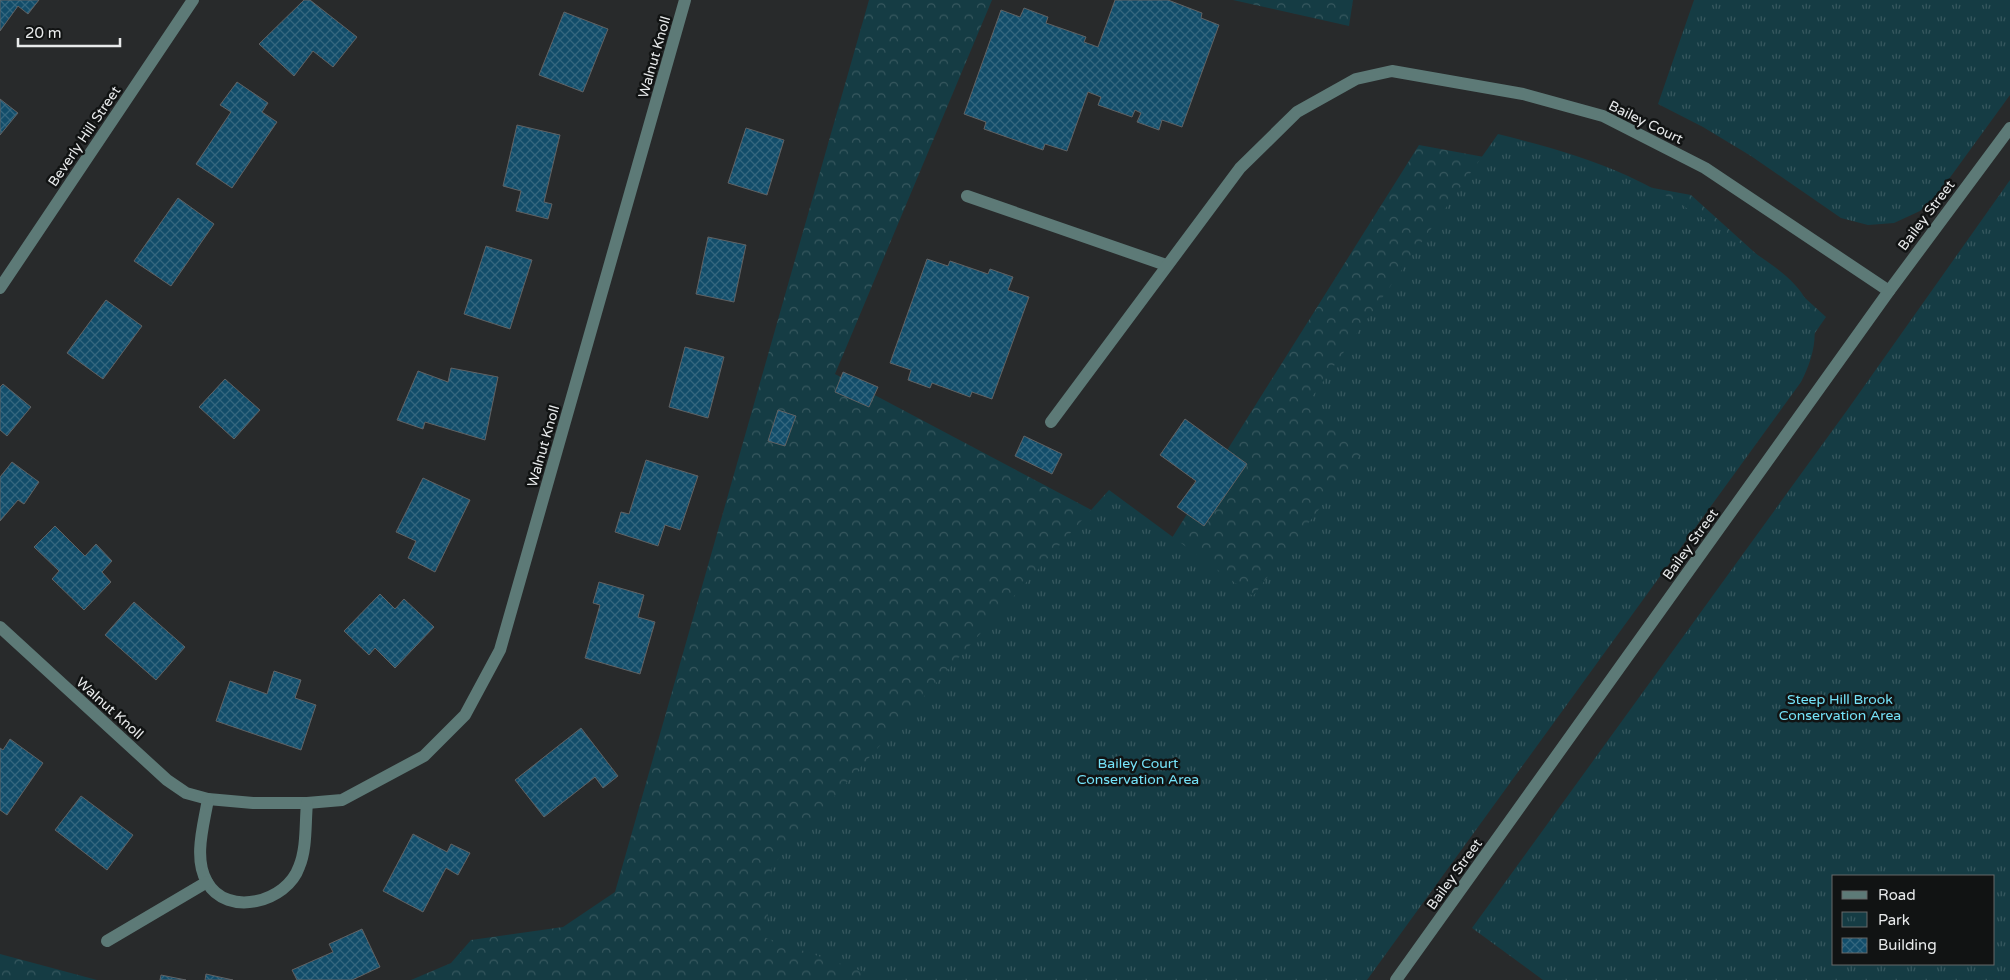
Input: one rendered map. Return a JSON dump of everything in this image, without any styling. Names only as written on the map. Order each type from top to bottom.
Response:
[{"type":"street","name":"Beverly Hill Street","points":[[0,288],[193,0]]},
{"type":"street","name":"Walnut Knoll","points":[[0,627],[166,780],[186,793],[208,799],[253,803],[307,803],[342,800],[424,756],[465,715],[500,650],[685,0]]},
{"type":"street","name":"Bailey Court","points":[[1052,422],[1166,265],[1247,161],[1297,112],[1356,79],[1392,71],[1523,94],[1604,116],[1705,168],[1889,291]]},
{"type":"street","name":"Bailey Street","points":[[1396,980],[1889,291],[2010,128]]},
{"type":"street","points":[[967,196],[1166,265]]},
{"type":"street","points":[[208,799],[201,844],[201,864],[207,882],[216,892],[238,902],[262,901],[284,890],[292,880],[301,862],[307,803]]},
{"type":"street","points":[[107,941],[207,882]]},
{"type":"green space","name":"Bailey Court Conservation Area","points":[[869,0],[992,0],[835,374],[1165,549],[1419,145],[1691,195],[1826,317],[1365,980],[411,980],[451,963],[471,940],[563,927],[615,892]]},
{"type":"green space","points":[[1233,0],[1353,0],[1349,26]]},
{"type":"green space","points":[[1694,0],[2010,0],[2010,95],[1938,194],[1920,211],[1894,223],[1868,225],[1841,218],[1751,156],[1703,127],[1658,104]]},
{"type":"green space","name":"Bailey Court Conservation Area","points":[[1498,134],[1564,152],[1612,169],[1660,192],[1720,229],[1773,266],[1802,293],[1814,322],[1814,343],[1806,372],[1801,382],[1367,980],[888,980],[766,938],[772,866],[1109,490],[1253,596],[1364,450],[1307,404]]},
{"type":"green space","name":"Steep Hill Brook Conservation Area","points":[[2010,180],[2010,980],[1543,980],[1472,928],[1848,409]]},
{"type":"green space","points":[[0,954],[97,980],[0,980]]},
{"type":"building","points":[[0,0],[39,0],[28,14],[18,6],[0,31]]},
{"type":"building","points":[[304,0],[310,0],[357,37],[333,67],[313,51],[294,76],[259,44]]},
{"type":"building","points":[[1115,0],[1168,0],[1202,13],[1201,18],[1219,25],[1182,127],[1162,120],[1159,130],[1137,122],[1141,113],[1135,110],[1132,117],[1098,105],[1101,97],[1088,92],[1067,151],[1045,144],[1043,150],[984,129],[986,122],[964,114],[1001,10],[1020,17],[1024,8],[1048,17],[1046,23],[1086,37],[1084,42],[1098,47]]},
{"type":"building","points":[[564,12],[608,29],[583,92],[539,75]]},
{"type":"building","points":[[237,82],[268,103],[262,112],[277,122],[232,188],[196,164],[231,112],[220,105]]},
{"type":"building","points":[[0,99],[18,113],[0,135]]},
{"type":"building","points":[[517,125],[560,135],[544,202],[552,204],[548,219],[516,211],[521,191],[503,186]]},
{"type":"building","points":[[746,128],[784,140],[767,195],[728,183]]},
{"type":"building","points":[[178,198],[214,224],[171,286],[134,261]]},
{"type":"building","points":[[708,237],[746,245],[734,302],[696,294]]},
{"type":"building","points":[[486,246],[532,260],[510,329],[464,314]]},
{"type":"building","points":[[927,259],[948,266],[950,261],[988,274],[990,269],[1013,277],[1008,290],[1029,297],[992,399],[972,392],[970,397],[932,383],[930,388],[908,380],[911,370],[890,363]]},
{"type":"building","points":[[106,300],[142,326],[103,379],[67,353]]},
{"type":"building","points":[[685,347],[724,357],[708,418],[669,407]]},
{"type":"building","points":[[451,368],[498,377],[485,440],[425,422],[423,429],[397,420],[418,371],[448,382]]},
{"type":"building","points":[[843,372],[878,387],[869,407],[835,392]]},
{"type":"building","points":[[225,379],[260,410],[234,439],[199,407]]},
{"type":"building","points":[[3,384],[31,407],[7,436],[0,430],[0,387]]},
{"type":"building","points":[[778,410],[796,416],[785,446],[768,441]]},
{"type":"building","points":[[1185,419],[1247,464],[1204,526],[1177,507],[1196,481],[1160,455]]},
{"type":"building","points":[[1024,436],[1062,454],[1052,474],[1015,456]]},
{"type":"building","points":[[646,460],[698,476],[680,530],[665,525],[658,546],[615,532],[621,512],[629,514]]},
{"type":"building","points":[[12,462],[39,482],[24,504],[18,500],[0,521],[0,477]]},
{"type":"building","points":[[423,478],[470,500],[435,572],[408,558],[416,541],[396,532]]},
{"type":"building","points":[[55,526],[85,556],[96,544],[112,561],[102,572],[111,582],[84,610],[52,579],[59,571],[34,547]]},
{"type":"building","points":[[599,582],[644,595],[638,617],[655,622],[640,674],[585,658],[600,605],[593,603]]},
{"type":"building","points":[[380,594],[395,609],[404,599],[434,627],[395,668],[375,648],[369,655],[344,631]]},
{"type":"building","points":[[134,602],[185,647],[156,680],[105,635]]},
{"type":"building","points":[[274,671],[301,680],[295,698],[316,705],[301,750],[216,721],[230,681],[267,694]]},
{"type":"building","points":[[581,728],[618,776],[603,788],[595,777],[544,817],[515,780]]},
{"type":"building","points":[[10,739],[43,763],[7,815],[0,810],[0,748],[3,750]]},
{"type":"building","points":[[81,796],[133,835],[107,870],[55,830]]},
{"type":"building","points":[[413,834],[447,852],[451,844],[470,853],[458,875],[446,868],[423,912],[383,891]]},
{"type":"building","points":[[362,929],[380,967],[352,980],[297,980],[292,970],[333,952],[329,944]]},
{"type":"building","points":[[206,974],[233,980],[205,980]]},
{"type":"building","points":[[161,975],[186,980],[160,980]]}]
